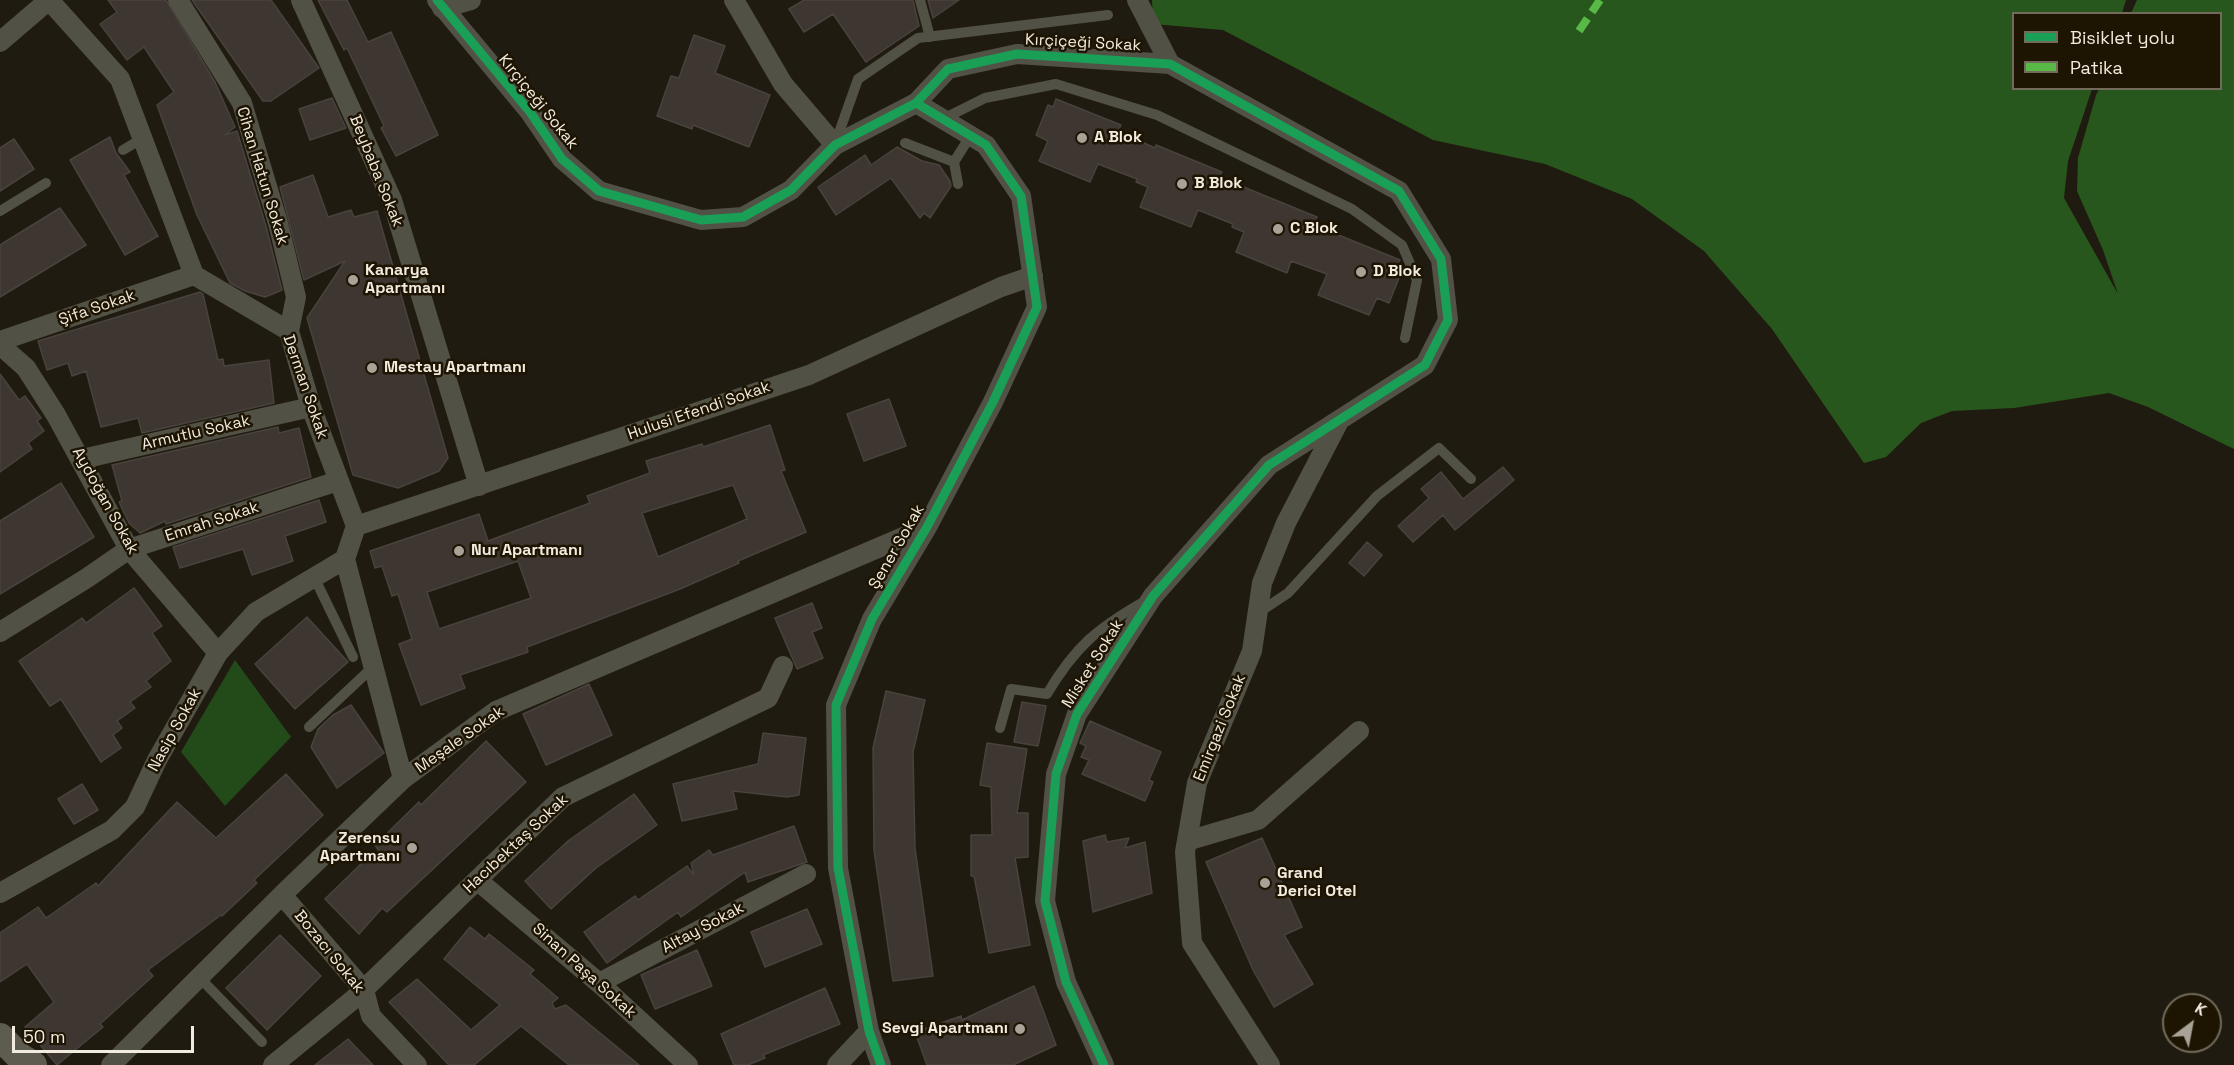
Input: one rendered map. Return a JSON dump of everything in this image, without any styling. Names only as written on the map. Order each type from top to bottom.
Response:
[{"type":"street","points":[[0,42],[49,0],[120,79],[194,275]]},
{"type":"street","name":"Cihan Hatun Sokak","points":[[178,0],[242,103],[278,223],[296,297],[289,331]]},
{"type":"street","name":"Beybaba Sokak","points":[[301,0],[392,200],[479,486]]},
{"type":"street","points":[[440,4],[471,0]]},
{"type":"street","points":[[734,0],[783,84],[835,145]]},
{"type":"street","points":[[1137,0],[1170,64]]},
{"type":"street","name":"Kırçiçeği Sokak","points":[[440,4],[530,112],[562,159],[599,191],[701,220],[743,218],[792,190],[835,145],[916,103],[948,69],[1017,54],[1170,64],[1399,191],[1441,259],[1448,321],[1425,365],[1338,423]]},
{"type":"street","name":"Şener Sokak","points":[[881,1065],[869,1031],[838,868],[836,705],[872,619],[927,527],[993,402],[1036,308],[1021,196],[986,145],[916,103]]},
{"type":"street","name":"Derman Sokak","points":[[194,275],[289,331],[311,406],[357,526]]},
{"type":"street","name":"Şifa Sokak","points":[[0,343],[194,275]]},
{"type":"street","name":"Hulusi Efendi Sokak","points":[[357,526],[808,375],[1001,288],[1033,276]]},
{"type":"street","name":"Aydoğan Sokak","points":[[0,343],[26,368],[82,459],[129,549],[218,653]]},
{"type":"street","name":"Armutlu Sokak","points":[[82,459],[311,406]]},
{"type":"street","name":"Misket Sokak","points":[[1104,1065],[1066,982],[1045,901],[1056,774],[1077,714],[1153,596],[1269,465],[1338,423]]},
{"type":"street","name":"Emirgazi Sokak","points":[[1270,1065],[1192,943],[1187,841],[1197,783],[1252,651],[1262,583],[1286,523],[1338,423]]},
{"type":"street","name":"Emrah Sokak","points":[[0,632],[129,549],[338,481]]},
{"type":"street","points":[[357,526],[345,559],[404,779]]},
{"type":"street","name":"Meşale Sokak","points":[[111,1065],[282,895],[404,779],[496,711],[927,527]]},
{"type":"street","name":"Nasip Sokak","points":[[0,893],[112,830],[135,807],[157,760],[218,653],[256,612],[345,559]]},
{"type":"street","name":"Hacıbektaş Sokak","points":[[273,1065],[363,990],[563,797],[768,698],[783,666]]},
{"type":"street","points":[[1187,841],[1258,820],[1359,730]]},
{"type":"street","name":"Altay Sokak","points":[[599,983],[806,874]]},
{"type":"street","name":"Sinan Paşa Sokak","points":[[477,880],[599,983],[688,1065]]},
{"type":"street","name":"Bozacı Sokak","points":[[282,895],[363,990],[371,1016],[417,1065]]},
{"type":"street","points":[[837,1065],[869,1031]]},
{"type":"street","points":[[0,1037],[20,1057],[33,1065]]},
{"type":"lane","points":[[920,0],[930,37]]},
{"type":"lane","points":[[835,145],[858,80],[918,38],[1108,15]]},
{"type":"lane","points":[[943,119],[985,98],[1056,84],[1157,116],[1352,208],[1402,245],[1417,280],[1405,338]]},
{"type":"lane","points":[[958,184],[954,162],[971,135]]},
{"type":"lane","points":[[123,150],[143,138]]},
{"type":"lane","points":[[905,143],[954,162]]},
{"type":"lane","points":[[0,211],[46,183]]},
{"type":"lane","points":[[1258,613],[1288,593],[1377,496],[1439,448],[1471,479]]},
{"type":"lane","points":[[314,577],[353,657]]},
{"type":"lane","points":[[1000,728],[1011,689],[1047,694],[1068,660],[1108,622],[1153,596]]},
{"type":"lane","points":[[309,727],[374,666]]},
{"type":"lane","points":[[200,978],[262,1042]]},
{"type":"green space","points":[[1152,0],[2126,0],[2122,12],[2012,12],[2012,90],[2092,90],[2068,161],[2064,198],[2118,294],[2103,250],[2077,191],[2078,158],[2096,95],[2098,90],[2222,90],[2222,12],[2131,12],[2137,0],[2234,0],[2234,449],[2148,407],[2109,393],[2014,408],[1952,411],[1921,423],[1886,457],[1864,463],[1772,329],[1704,251],[1632,199],[1545,164],[1433,140],[1223,30],[1153,24]]},
{"type":"green space","points":[[235,660],[291,737],[225,806],[181,752]]},
{"type":"building","points":[[108,0],[166,0],[215,82],[235,127],[225,135],[237,131],[266,226],[282,290],[265,297],[245,291],[230,283],[197,215],[157,105],[174,92],[144,47],[127,60],[100,24],[117,12]]},
{"type":"building","points":[[192,0],[271,0],[319,68],[271,101],[263,101]]},
{"type":"building","points":[[318,0],[347,0],[368,42],[391,32],[438,135],[396,156],[381,128],[384,126],[347,48],[344,50]]},
{"type":"building","points":[[804,0],[913,0],[919,26],[866,62],[833,14],[804,32],[789,9]]},
{"type":"building","points":[[928,0],[959,0],[933,18]]},
{"type":"building","points":[[694,35],[725,46],[715,73],[770,95],[749,147],[693,125],[692,129],[657,116],[671,76],[679,78]]},
{"type":"building","points":[[332,98],[346,128],[310,140],[299,109]]},
{"type":"building","points":[[1056,99],[1121,125],[1118,131],[1155,148],[1156,145],[1222,172],[1219,177],[1317,217],[1315,223],[1319,227],[1400,260],[1397,266],[1403,268],[1389,303],[1377,298],[1369,315],[1318,295],[1327,274],[1291,261],[1287,273],[1236,252],[1244,232],[1232,227],[1233,224],[1198,210],[1191,227],[1140,207],[1148,187],[1136,182],[1137,179],[1098,164],[1090,182],[1039,161],[1048,141],[1036,135],[1048,105],[1053,107]]},
{"type":"building","points":[[110,137],[116,153],[130,172],[124,175],[158,236],[125,255],[70,160]]},
{"type":"building","points":[[14,139],[34,169],[0,191],[0,148]]},
{"type":"building","points":[[897,147],[922,161],[939,165],[950,181],[951,186],[930,218],[924,213],[920,218],[891,178],[836,215],[818,187],[865,155],[871,165]]},
{"type":"building","points":[[313,175],[328,217],[351,210],[354,217],[377,211],[448,458],[439,471],[398,488],[353,475],[307,318],[345,261],[304,280],[280,187]]},
{"type":"building","points":[[60,208],[86,245],[0,297],[0,245]]},
{"type":"building","points":[[200,292],[203,294],[218,360],[223,359],[224,366],[269,360],[274,403],[142,433],[138,418],[101,427],[86,371],[72,376],[68,363],[47,370],[38,341]]},
{"type":"building","points":[[0,374],[19,400],[25,396],[41,418],[37,421],[44,431],[28,443],[32,449],[0,472]]},
{"type":"building","points":[[889,399],[906,446],[864,461],[847,414]]},
{"type":"building","points":[[770,425],[785,470],[781,471],[806,532],[680,589],[527,647],[528,652],[460,675],[465,688],[421,705],[399,644],[412,639],[398,594],[392,596],[382,566],[375,568],[370,551],[479,514],[488,541],[590,503],[587,496],[650,473],[646,461],[702,444],[703,447]],"holes":[[[733,485],[747,519],[658,557],[642,513]],[[518,561],[531,598],[439,629],[427,592]]]},
{"type":"building","points":[[278,427],[279,433],[299,428],[311,477],[166,524],[165,521],[140,533],[129,523],[119,502],[122,501],[112,465]]},
{"type":"building","points":[[1503,467],[1514,480],[1455,530],[1443,515],[1413,542],[1398,526],[1429,498],[1421,489],[1441,472],[1463,499]]},
{"type":"building","points":[[61,483],[94,537],[0,594],[0,521]]},
{"type":"building","points":[[319,500],[326,522],[285,536],[293,561],[252,575],[243,549],[180,568],[173,547]]},
{"type":"building","points":[[1367,542],[1382,555],[1364,576],[1349,563]]},
{"type":"building","points":[[134,588],[162,626],[152,633],[171,661],[146,681],[151,687],[130,702],[135,708],[117,721],[122,728],[113,735],[121,748],[101,762],[61,699],[50,706],[19,661],[82,618],[86,623]]},
{"type":"building","points":[[812,603],[822,628],[812,632],[823,658],[797,669],[775,618]]},
{"type":"building","points":[[307,617],[348,662],[295,709],[255,664]]},
{"type":"building","points":[[589,684],[612,735],[546,765],[523,714]]},
{"type":"building","points":[[886,691],[925,700],[913,752],[915,848],[933,976],[893,981],[874,850],[873,748]]},
{"type":"building","points":[[1022,702],[1046,706],[1038,746],[1014,742]]},
{"type":"building","points":[[351,705],[384,753],[337,788],[311,747],[318,729],[333,715]]},
{"type":"building","points":[[1090,721],[1161,752],[1149,780],[1153,782],[1145,801],[1082,774],[1089,760],[1081,757],[1086,746],[1080,743]]},
{"type":"building","points":[[763,733],[806,738],[799,795],[787,797],[733,791],[737,809],[682,821],[673,784],[758,764]]},
{"type":"building","points":[[486,741],[526,782],[387,912],[382,908],[359,934],[325,899],[365,860],[369,864],[381,854],[375,845],[419,802],[421,805]]},
{"type":"building","points":[[987,743],[1027,749],[1017,813],[1028,813],[1028,857],[1015,858],[1030,945],[989,953],[974,876],[971,876],[971,835],[992,835],[991,787],[980,785]]},
{"type":"building","points":[[286,774],[323,815],[254,880],[257,883],[222,916],[148,970],[153,976],[100,1024],[103,1027],[57,1065],[25,1027],[54,1002],[27,964],[0,982],[0,933],[38,907],[46,918],[96,883],[98,886],[177,802],[216,838]]},
{"type":"building","points":[[82,784],[98,810],[74,824],[58,799]]},
{"type":"building","points":[[634,794],[657,825],[596,868],[551,909],[525,881],[568,841]]},
{"type":"building","points":[[794,826],[807,862],[748,882],[745,872],[681,917],[678,912],[607,963],[584,932],[635,896],[638,900],[687,866],[694,875],[691,863],[709,850],[713,855]]},
{"type":"building","points":[[1105,835],[1107,842],[1129,838],[1125,848],[1145,842],[1152,893],[1093,912],[1083,841]]},
{"type":"building","name":"Grand Derici Otel","points":[[1262,838],[1302,927],[1284,935],[1313,984],[1274,1007],[1253,970],[1206,862]]},
{"type":"building","points":[[807,909],[822,944],[765,967],[751,932]]},
{"type":"building","points":[[470,927],[485,939],[489,934],[534,970],[530,974],[558,998],[552,1003],[555,1009],[566,1005],[639,1065],[569,1065],[521,1026],[474,1065],[449,1065],[389,1002],[417,979],[471,1030],[500,1005],[444,959]]},
{"type":"building","points":[[280,935],[321,976],[267,1030],[226,988]]},
{"type":"building","points":[[697,950],[712,986],[655,1009],[641,975]]},
{"type":"building","points":[[1034,986],[1056,1045],[1013,1065],[927,1065],[915,1032],[961,1016],[962,1020]]},
{"type":"building","points":[[825,988],[840,1024],[763,1055],[765,1058],[748,1065],[734,1065],[721,1034]]},
{"type":"building","points":[[348,1039],[373,1065],[315,1065]]},
{"type":"marked path","points":[[1579,31],[1600,0]]},
{"type":"cycle path","points":[[437,0],[530,112],[562,159],[599,191],[701,220],[743,217],[791,190],[835,145],[916,103],[948,69],[1017,54],[1170,64],[1399,191],[1441,259],[1448,320],[1425,365],[1269,465],[1153,596],[1077,714],[1056,774],[1045,901],[1066,982],[1104,1065]]},
{"type":"cycle path","points":[[881,1065],[869,1031],[838,868],[836,705],[872,619],[927,527],[993,402],[1037,307],[1021,196],[986,145],[916,103]]},
{"type":"place","name":"A Blok","points":[[1082,138]]},
{"type":"place","name":"B Blok","points":[[1182,184]]},
{"type":"place","name":"C Blok","points":[[1278,229]]},
{"type":"place","name":"D Blok","points":[[1361,272]]},
{"type":"place","name":"Kanarya Apartmanı","points":[[353,280]]},
{"type":"place","name":"Mestay Apartmanı","points":[[372,368]]},
{"type":"place","name":"Nur Apartmanı","points":[[459,551]]},
{"type":"place","name":"Zerensu Apartmanı","points":[[412,848]]},
{"type":"place","name":"Grand Derici Otel","points":[[1265,883]]},
{"type":"place","name":"Sevgi Apartmanı","points":[[1020,1029]]}]
